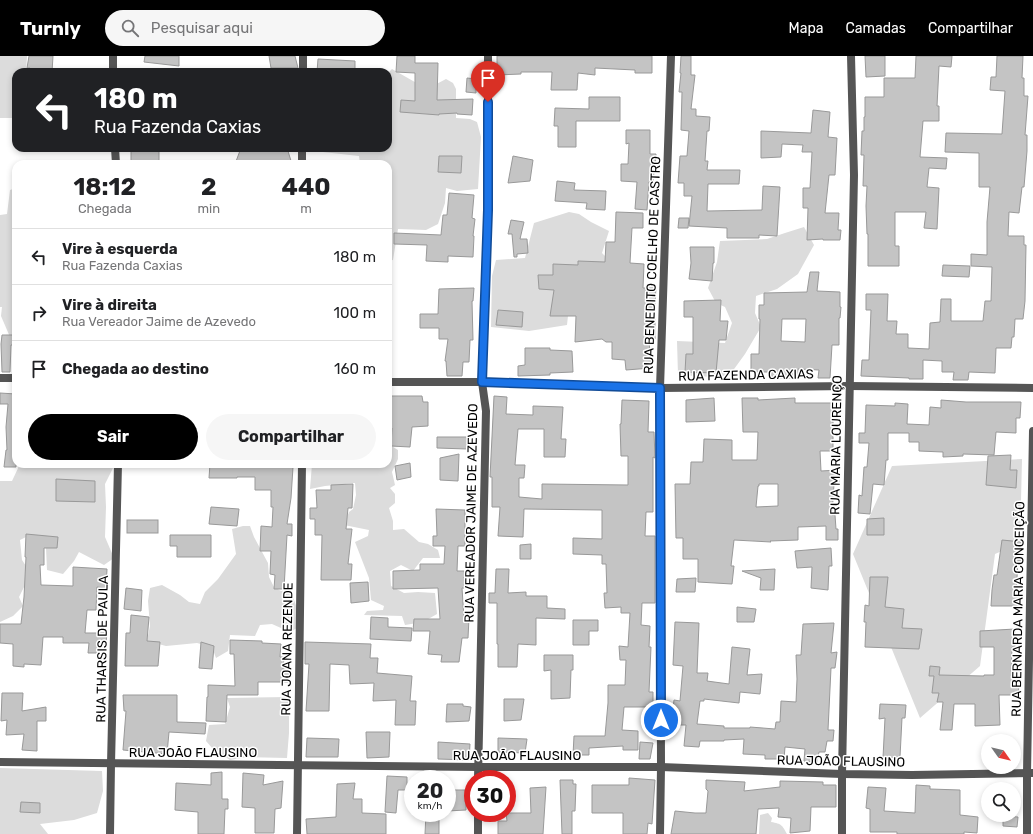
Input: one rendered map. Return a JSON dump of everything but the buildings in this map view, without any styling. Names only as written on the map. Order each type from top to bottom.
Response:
[{"type":"street","points":[[113,56],[113,68]]},
{"type":"street","points":[[303,56],[303,68]]},
{"type":"street","name":"RUA VEREADOR JAIME DE AZEVEDO","points":[[478,767],[486,411],[482,382],[488,210],[488,56]]},
{"type":"street","name":"RUA BENEDITO COELHO DE CASTRO","points":[[660,834],[660,388],[672,56]]},
{"type":"street","name":"RUA MARIA LOURENÇO","points":[[842,834],[854,175],[851,56]]},
{"type":"street","points":[[0,378],[12,378]]},
{"type":"street","name":"RUA FAZENDA CAXIAS","points":[[392,382],[482,382],[660,388],[849,386],[1033,388]]},
{"type":"street","name":"RUA BERNARDA MARIA CONCEIÇÃO","points":[[1027,834],[1030,773],[1033,432]]},
{"type":"street","name":"RUA THARSIS DE PAULA","points":[[110,834],[118,468]]},
{"type":"street","name":"RUA JOANA REZENDE","points":[[297,834],[302,468]]},
{"type":"street","name":"RUA JOÃO FLAUSINO","points":[[0,762],[478,767],[661,767],[842,774],[912,775],[1030,773]]},
{"type":"street","points":[[478,822],[478,834]]},
{"type":"shaded area","points":[[0,56],[27,56],[26,68],[12,68],[12,118],[0,118]]},
{"type":"shaded area","points":[[392,69],[427,89],[446,79],[453,83],[456,89],[456,118],[470,119],[477,122],[481,137],[478,189],[457,191],[446,188],[445,203],[438,224],[426,230],[398,229],[392,260],[392,160],[360,160],[359,156],[323,152],[392,152]]},
{"type":"shaded area","points":[[12,189],[12,336],[10,337],[1,316],[2,307],[0,307],[0,215],[7,214],[10,190]]},
{"type":"shaded area","points":[[569,212],[579,214],[609,231],[602,253],[611,262],[571,288],[567,325],[529,331],[491,327],[492,276],[496,260],[525,258],[534,223]]},
{"type":"shaded area","points":[[804,227],[814,245],[798,274],[777,289],[756,296],[755,313],[761,327],[745,354],[729,376],[713,377],[678,375],[677,341],[725,343],[732,323],[725,307],[716,303],[708,288],[717,262],[720,241],[767,239]]},
{"type":"shaded area","points":[[392,446],[398,450],[398,459],[392,472],[395,485],[390,488],[395,494],[395,503],[389,508],[393,521],[393,530],[404,529],[419,542],[428,544],[438,550],[440,558],[423,558],[413,571],[401,565],[390,571],[391,586],[404,593],[435,593],[437,614],[423,622],[405,625],[402,616],[364,615],[367,611],[383,610],[384,606],[371,600],[369,578],[355,542],[368,536],[369,530],[344,525],[349,512],[353,509],[356,495],[355,483],[310,489],[312,468],[392,468]]},
{"type":"shaded area","points":[[1022,459],[1020,543],[995,554],[980,666],[920,718],[853,554],[892,466]]},
{"type":"shaded area","points":[[18,468],[113,468],[105,484],[105,537],[114,558],[104,565],[79,552],[74,561],[63,574],[47,570],[46,548],[32,534],[20,540],[22,560],[28,569],[25,585],[19,597],[23,606],[13,616],[0,622],[0,481],[12,481]]},
{"type":"shaded area","points":[[250,526],[254,537],[268,563],[269,577],[274,587],[281,591],[290,589],[297,608],[297,628],[290,632],[272,624],[260,625],[255,636],[230,635],[228,651],[216,658],[212,647],[197,643],[166,646],[147,641],[150,626],[148,601],[150,588],[162,585],[189,602],[200,604],[205,592],[218,579],[236,554],[232,529]]},
{"type":"shaded area","points":[[289,697],[287,758],[247,757],[230,760],[213,749],[206,741],[209,725],[225,724],[230,707],[227,698]]},
{"type":"shaded area","points":[[0,768],[102,771],[103,791],[97,813],[74,820],[40,824],[48,834],[0,834]]},
{"type":"shaded area","points":[[768,813],[772,818],[771,822],[781,825],[787,834],[759,834],[760,815]]},
{"type":"route","points":[[488,102],[488,210],[482,382],[660,388],[661,720]]}]
